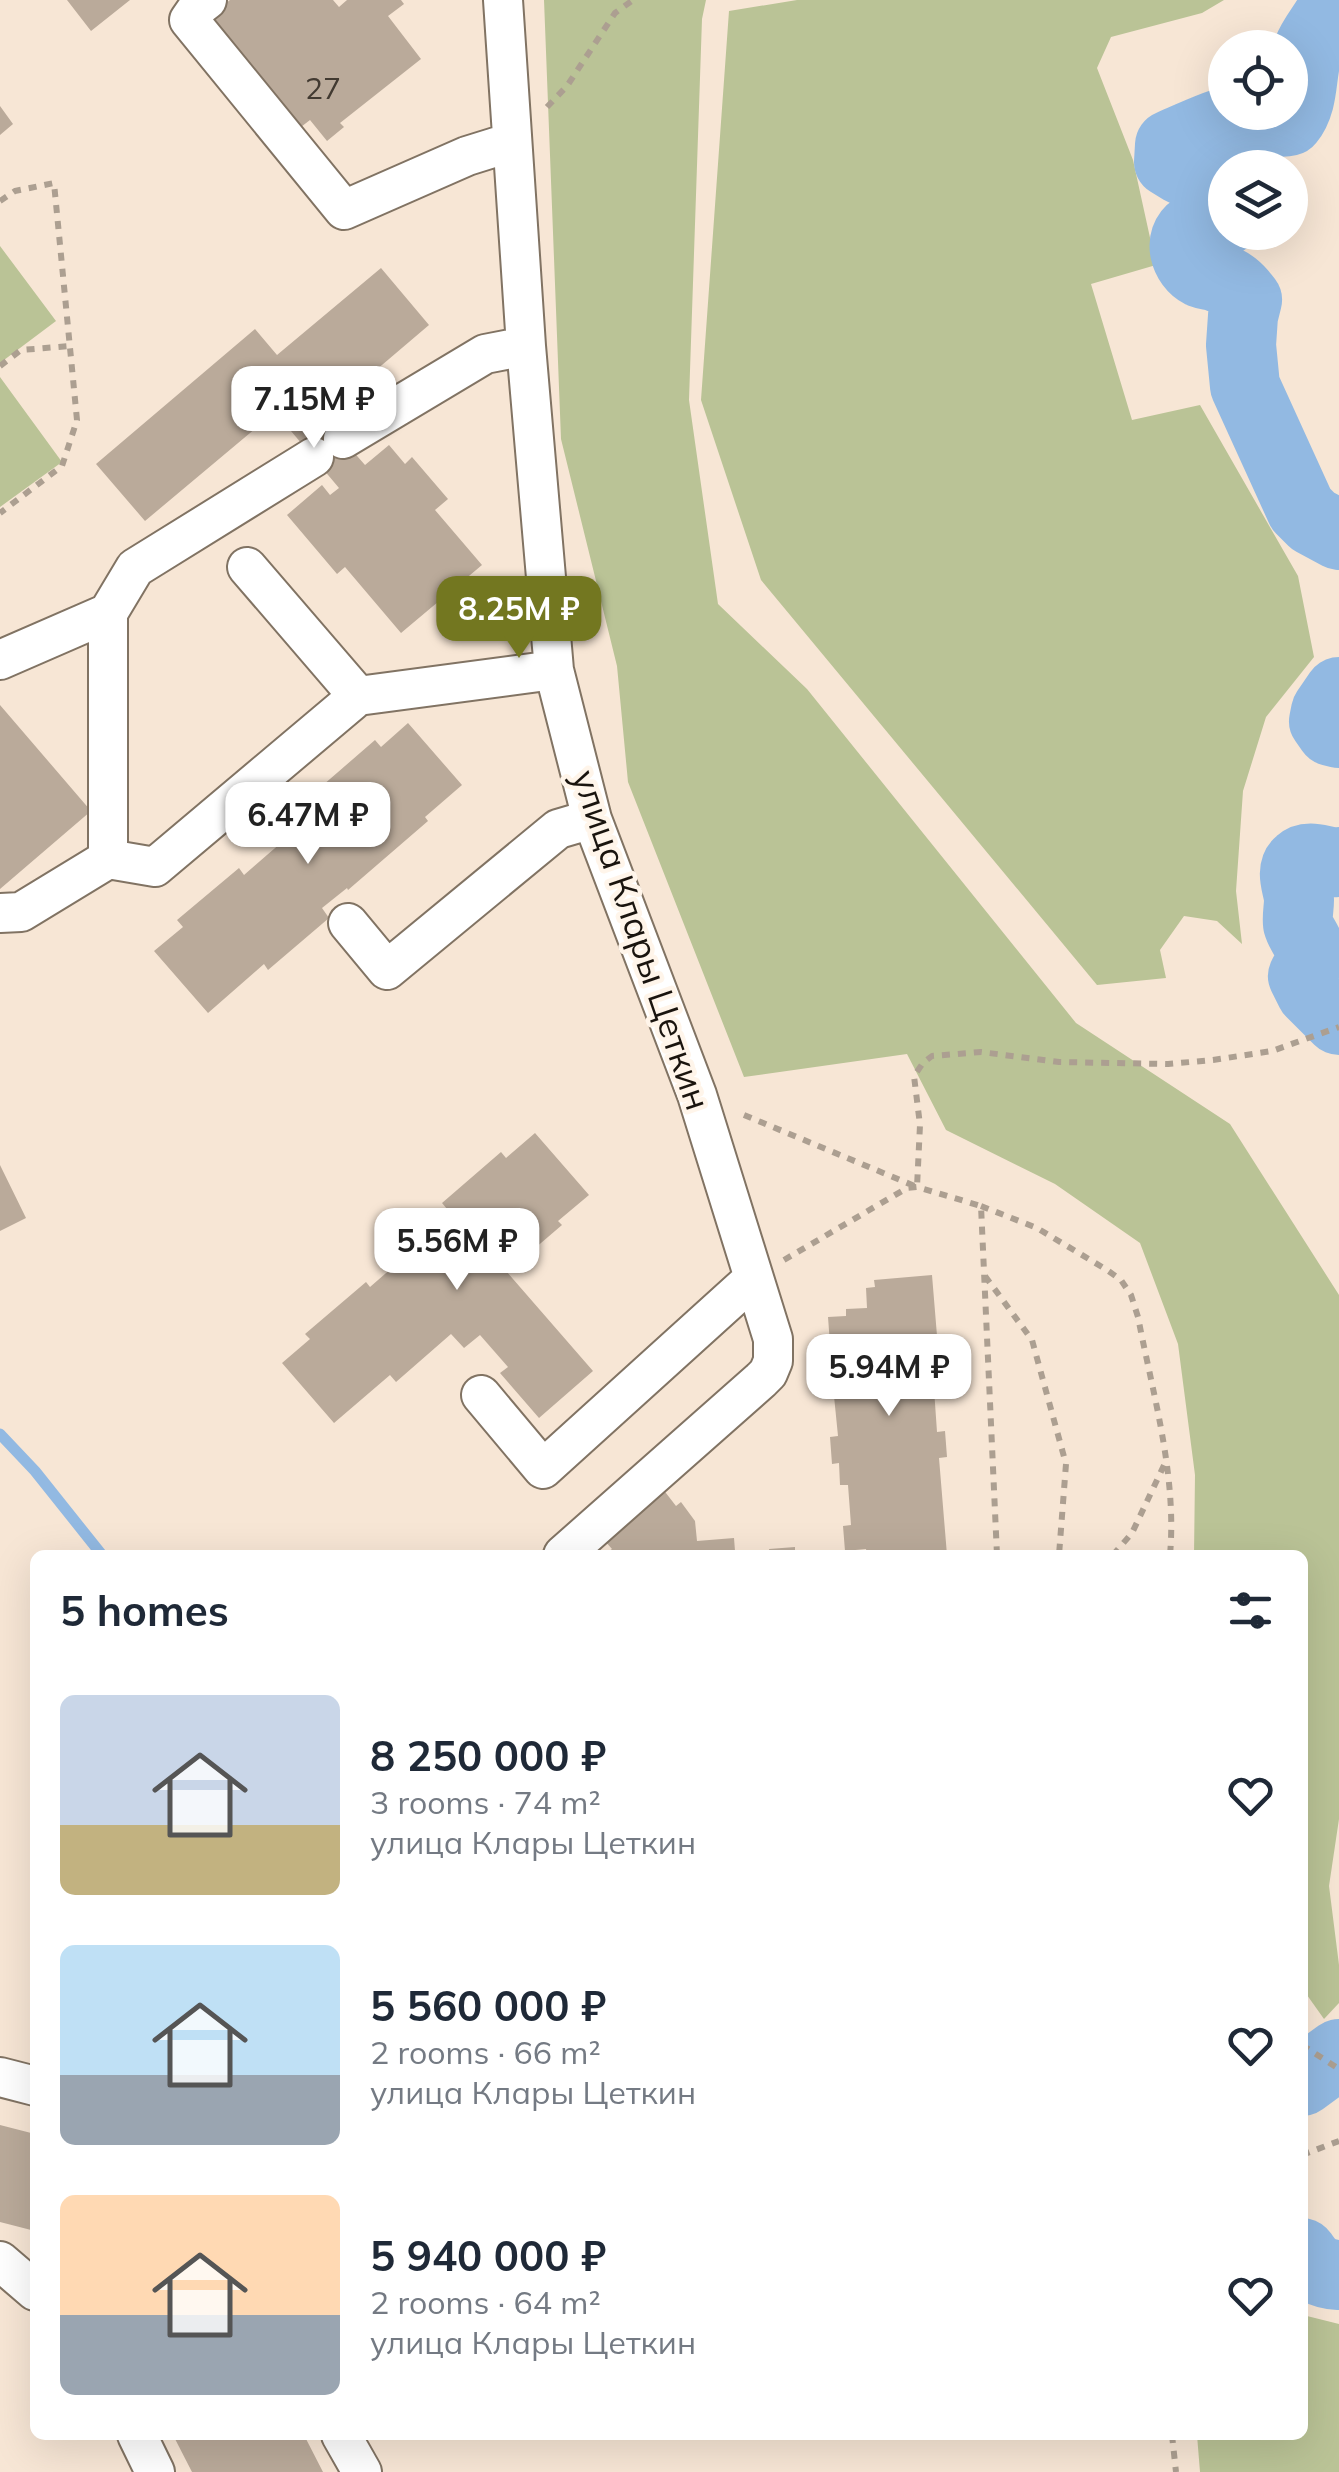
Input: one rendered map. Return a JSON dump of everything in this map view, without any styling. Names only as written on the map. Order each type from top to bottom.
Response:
[{"type":"street","points":[[207,0],[189,20],[344,210],[467,156],[512,142]]},
{"type":"street","name":"улица Клары Цеткин","points":[[502,0],[554,670],[592,819],[697,1095],[772,1340],[768,1373],[569,1550]]},
{"type":"street","points":[[108,859],[108,612],[135,568],[485,354],[526,346]]},
{"type":"street","points":[[247,568],[358,696]]},
{"type":"street","points":[[0,660],[108,612]]},
{"type":"street","points":[[0,913],[22,912],[108,859],[155,867],[358,696],[554,670]]},
{"type":"street","points":[[348,923],[387,970],[558,830],[592,819]]},
{"type":"street","points":[[481,1395],[542,1469],[754,1278]]},
{"type":"street","points":[[0,2077],[30,2085]]},
{"type":"street","points":[[0,2261],[30,2287]]},
{"type":"street","points":[[139,2440],[155,2472]]},
{"type":"street","points":[[344,2440],[362,2472]]},
{"type":"path","points":[[512,142],[567,86],[614,13],[633,0]]},
{"type":"path","points":[[0,201],[15,191],[54,183],[77,420],[62,466],[0,513]]},
{"type":"path","points":[[0,366],[21,350],[70,346]]},
{"type":"path","points":[[918,1187],[920,1125],[914,1076],[932,1056],[981,1052],[1058,1062],[1168,1064],[1272,1050],[1339,1026]]},
{"type":"path","points":[[697,1095],[918,1187],[1037,1228],[1121,1280],[1138,1317],[1166,1460],[1170,1550]]},
{"type":"path","points":[[754,1278],[899,1191],[918,1187]]},
{"type":"path","points":[[981,1206],[998,1550]]},
{"type":"path","points":[[984,1274],[1032,1340],[1047,1393],[1066,1464],[1059,1550]]},
{"type":"path","points":[[1118,1550],[1132,1533],[1166,1460]]},
{"type":"path","points":[[1308,2049],[1339,2069]]},
{"type":"path","points":[[1308,2153],[1339,2142]]},
{"type":"path","points":[[1173,2440],[1176,2472]]},
{"type":"green space","points":[[544,0],[706,0],[702,19],[689,400],[718,604],[807,689],[1076,1023],[1230,1124],[1339,1295],[1339,1819],[1329,1886],[1339,1965],[1339,2003],[1324,2019],[1308,1996],[1308,1550],[1194,1550],[1195,1475],[1178,1344],[1140,1243],[1055,1184],[946,1130],[907,1054],[744,1077],[628,782],[617,666],[561,439]]},
{"type":"green space","points":[[797,0],[1224,0],[1202,13],[1111,37],[1097,68],[1133,160],[1156,265],[1091,284],[1132,420],[1200,405],[1298,576],[1314,657],[1266,717],[1243,791],[1236,891],[1242,944],[1217,921],[1184,916],[1160,950],[1166,978],[1097,985],[761,580],[701,400],[729,11]]},
{"type":"green space","points":[[0,246],[56,321],[0,363]]},
{"type":"green space","points":[[0,377],[62,462],[0,507]]},
{"type":"green space","points":[[1308,2316],[1339,2324],[1339,2472],[1200,2472],[1197,2440],[1308,2440]]},
{"type":"building","points":[[67,0],[130,0],[91,31]]},
{"type":"building","points":[[230,0],[333,0],[339,7],[347,0],[401,0],[404,4],[388,16],[421,59],[340,123],[344,127],[327,141],[310,120],[297,130],[208,17]]},
{"type":"building","points":[[0,106],[13,124],[0,135]]},
{"type":"building","points":[[381,268],[429,325],[322,416],[365,465],[389,445],[405,464],[412,457],[448,499],[435,510],[482,565],[401,633],[345,567],[337,574],[287,515],[322,485],[330,495],[339,488],[275,412],[145,521],[96,464],[255,329],[277,355]]},
{"type":"building","points":[[0,705],[91,811],[0,889]]},
{"type":"building","points":[[408,723],[462,785],[425,817],[428,821],[322,908],[329,918],[268,970],[264,964],[208,1013],[154,951],[183,927],[177,920],[239,868],[244,875],[282,842],[276,835],[320,798],[315,792],[375,740],[381,747]]},
{"type":"building","points":[[535,1133],[589,1195],[558,1221],[562,1225],[507,1272],[593,1371],[539,1418],[500,1373],[508,1367],[480,1335],[464,1348],[451,1334],[396,1382],[390,1375],[334,1423],[282,1363],[310,1339],[305,1334],[366,1282],[370,1287],[409,1253],[403,1247],[447,1209],[442,1203],[501,1152],[506,1158]]},
{"type":"building","points":[[0,1165],[26,1218],[0,1231]]},
{"type":"building","points":[[932,1275],[939,1360],[932,1360],[937,1432],[945,1431],[947,1457],[939,1458],[947,1550],[845,1550],[843,1526],[851,1525],[848,1485],[840,1485],[839,1463],[832,1464],[830,1437],[838,1436],[833,1386],[825,1388],[822,1344],[830,1344],[828,1317],[846,1316],[846,1309],[867,1308],[866,1288],[875,1287],[874,1280]]},
{"type":"building","points":[[659,1484],[676,1506],[681,1502],[695,1521],[697,1541],[734,1538],[735,1550],[610,1550],[597,1532]]},
{"type":"building","points":[[0,2125],[30,2133],[30,2230],[0,2222]]},
{"type":"building","points":[[176,2440],[307,2440],[323,2472],[192,2472]]},
{"type":"waterway","points":[[1208,175],[1182,170],[1169,162],[1170,145],[1234,120],[1257,117],[1289,121],[1298,105],[1308,50],[1336,0]]},
{"type":"waterway","points":[[1208,224],[1189,233],[1185,245],[1187,258],[1195,269],[1230,283],[1247,300],[1241,345],[1245,386],[1301,509],[1313,521],[1339,535]]},
{"type":"waterway","points":[[1339,692],[1324,721],[1331,731],[1339,733]]},
{"type":"waterway","points":[[1339,862],[1304,859],[1295,875],[1298,924],[1311,954],[1303,976],[1311,992],[1339,1020]]},
{"type":"waterway","points":[[0,1434],[98,1550]]},
{"type":"waterway","points":[[1308,2077],[1339,2054]]},
{"type":"waterway","points":[[1308,2262],[1339,2275]]}]
